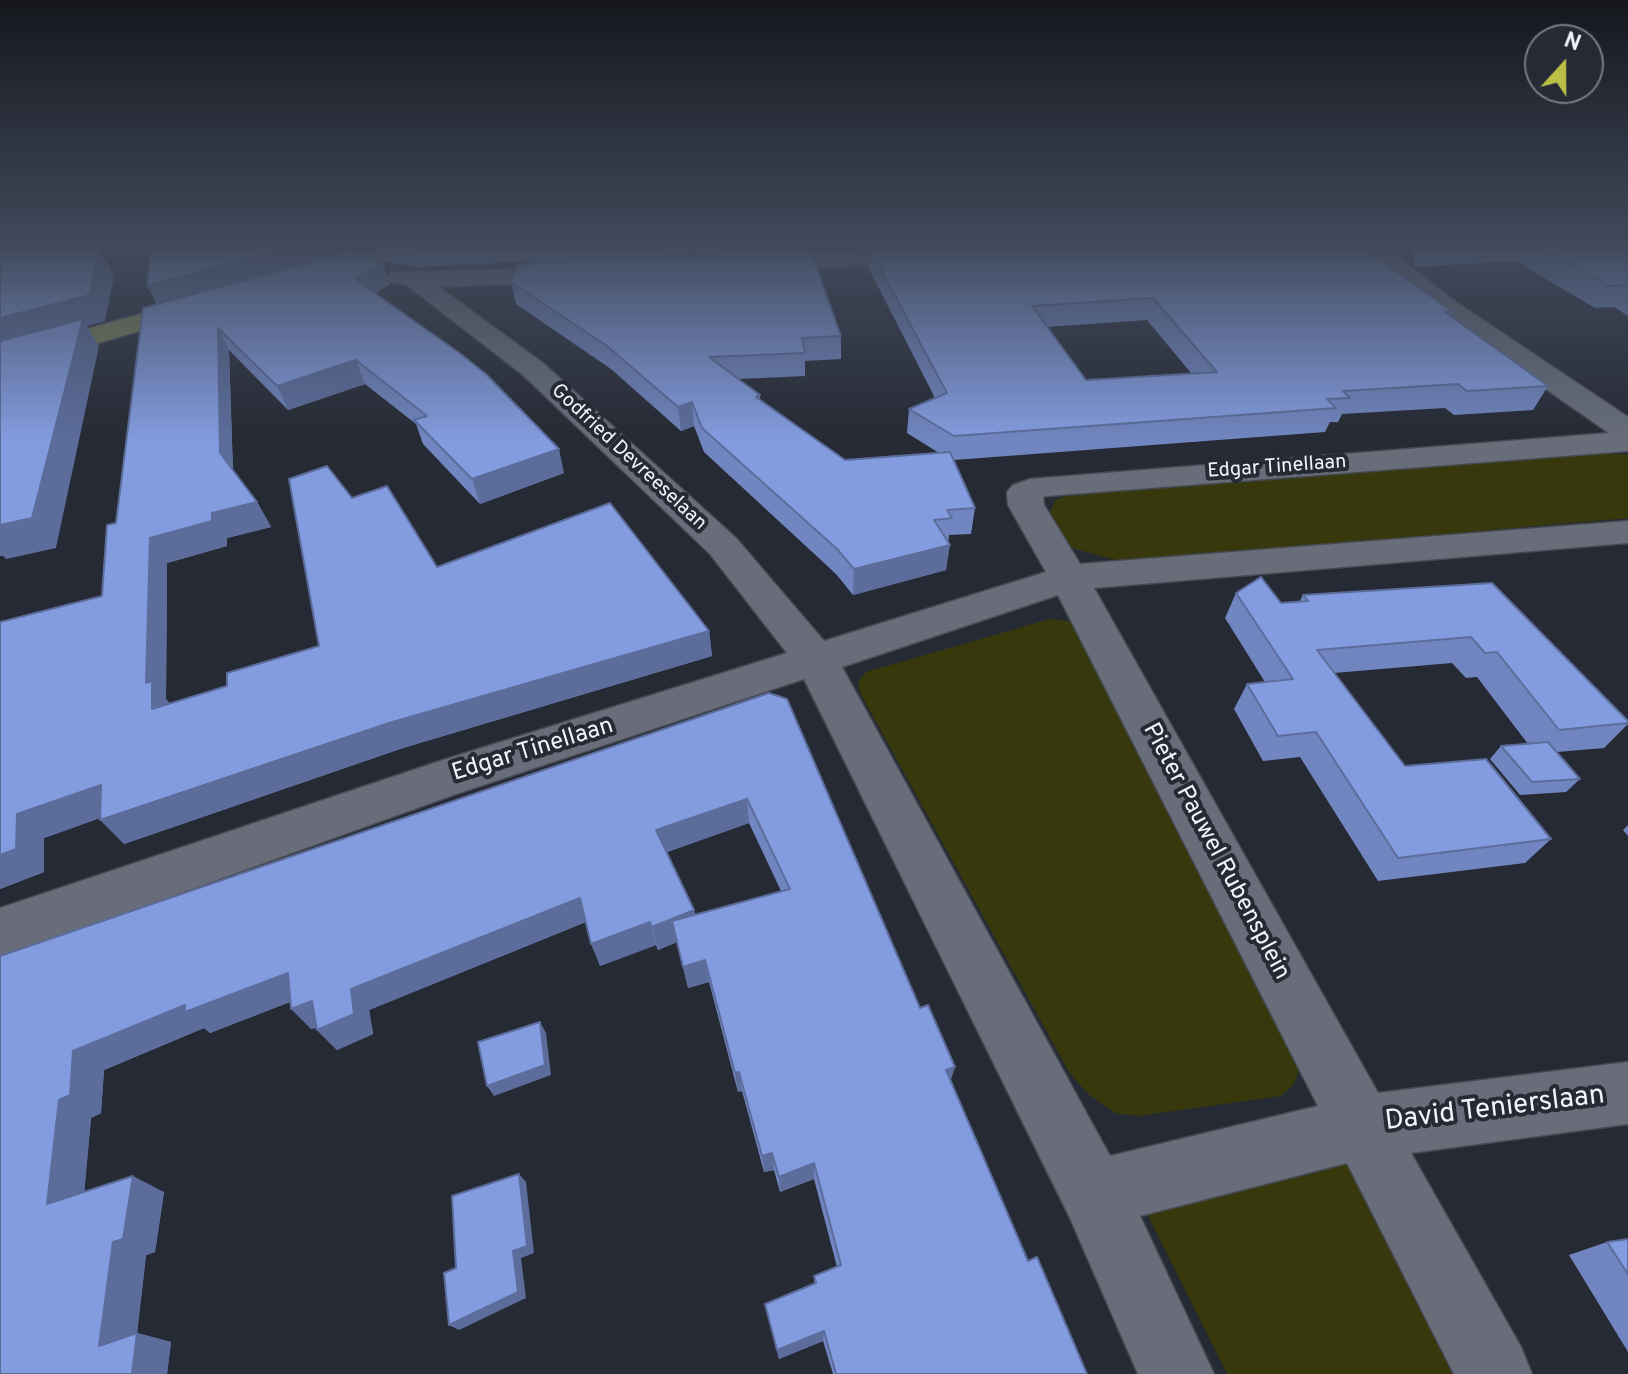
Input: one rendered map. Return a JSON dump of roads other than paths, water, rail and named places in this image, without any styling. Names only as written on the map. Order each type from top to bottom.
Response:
[{"type":"main road","points":[[0,362],[175,313]]},
{"type":"street","name":"Godfried Devreeselaan","points":[[458,313],[533,369],[723,546],[817,661]]},
{"type":"street","points":[[1455,313],[1628,431]]},
{"type":"street","points":[[1495,313],[1628,405]]},
{"type":"street","name":"Edgar Tinellaan","points":[[1069,578],[1026,505],[1025,492],[1058,485],[1628,441]]},
{"type":"street","name":"Edgar Tinellaan","points":[[0,933],[443,779],[1069,578],[1628,532]]},
{"type":"street","name":"Pieter Pauwel Rubensplein","points":[[1069,578],[1494,1374]]},
{"type":"street","points":[[817,661],[1094,1194],[1176,1374]]},
{"type":"street","name":"David Tenierslaan","points":[[1362,1127],[1628,1093]]},
{"type":"street","points":[[1094,1194],[1362,1127]]}]
